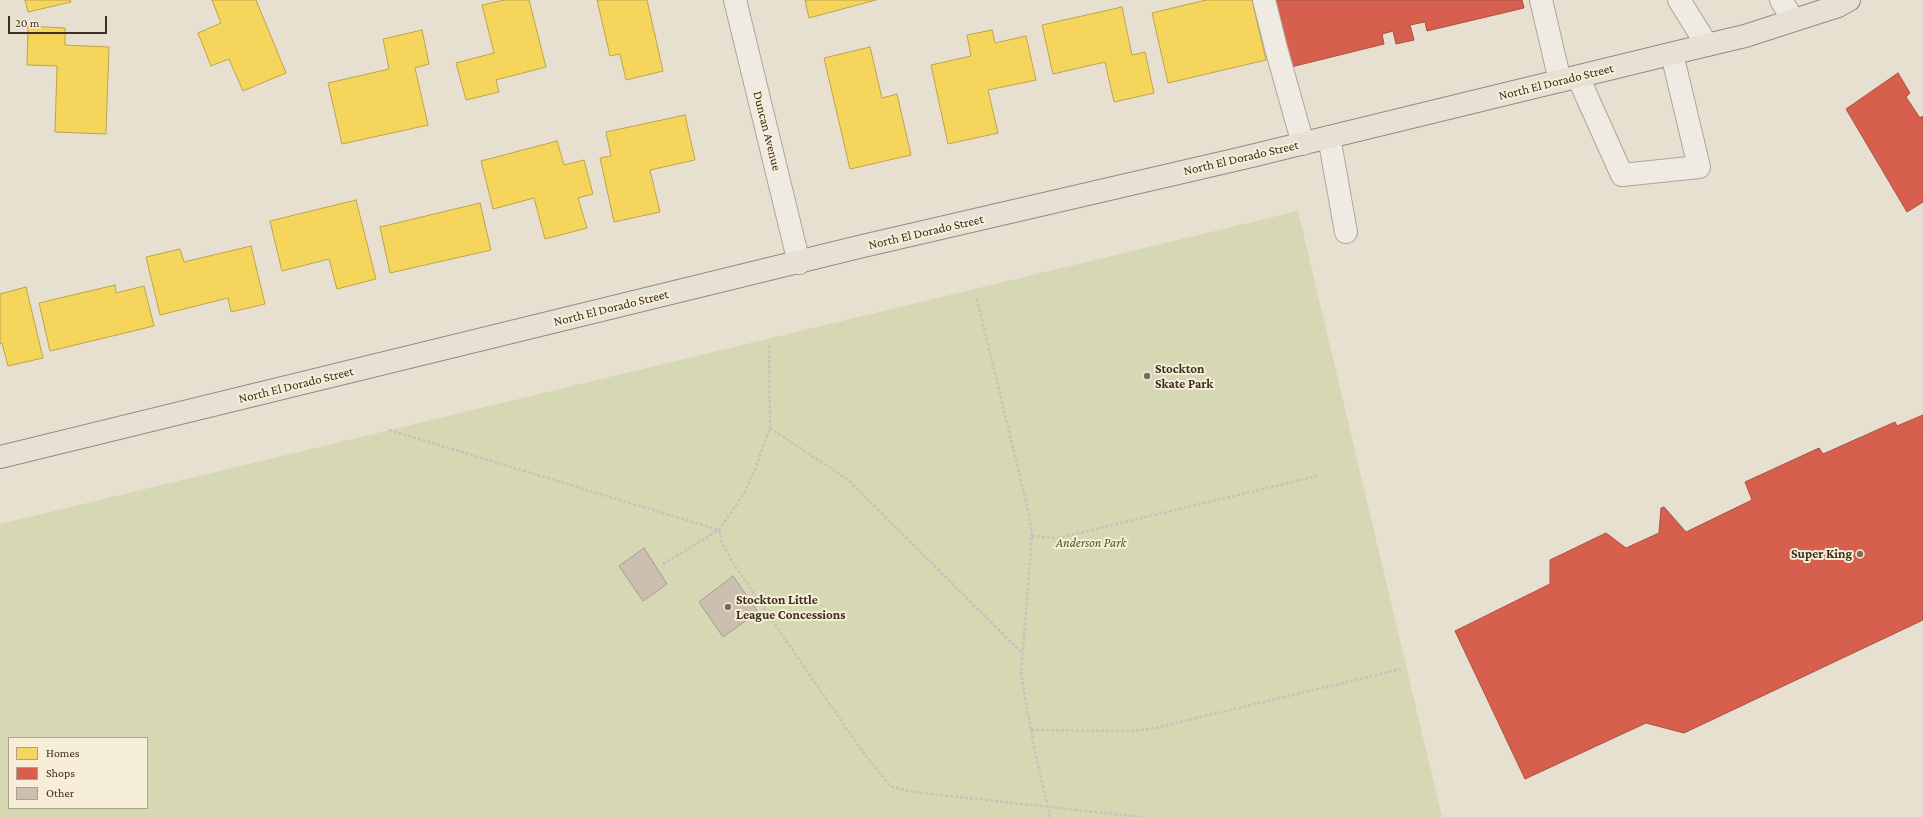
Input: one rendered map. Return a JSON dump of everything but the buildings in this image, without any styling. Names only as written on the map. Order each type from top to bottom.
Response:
[{"type":"main road","name":"North El Dorado Street","points":[[0,457],[798,263],[1303,144],[1745,36],[1838,6],[1849,0]]},
{"type":"street","name":"Duncan Avenue","points":[[735,0],[798,263]]},
{"type":"street","points":[[1264,0],[1303,144]]},
{"type":"street","points":[[1541,0],[1569,79],[1622,175],[1700,167],[1672,54]]},
{"type":"street","points":[[1679,0],[1707,45]]},
{"type":"street","points":[[1781,0],[1793,20]]},
{"type":"street","points":[[1328,137],[1346,232]]},
{"type":"path","points":[[977,299],[1030,514],[1032,536],[1021,674],[1031,730],[1050,817]]},
{"type":"path","points":[[664,564],[719,530],[745,492],[770,428],[769,345]]},
{"type":"path","points":[[770,428],[847,478],[1023,653]]},
{"type":"path","points":[[389,430],[719,530]]},
{"type":"path","points":[[1032,536],[1058,538],[1317,476]]},
{"type":"path","points":[[719,530],[722,543],[735,566],[862,751],[890,786],[914,792],[1141,817]]},
{"type":"path","points":[[1031,730],[1134,731],[1155,728],[1401,670]]},
{"type":"green space","name":"Anderson Park","points":[[1298,211],[1442,817],[0,817],[0,524]]},
{"type":"place","name":"Stockton Skate Park","points":[[1147,376]]},
{"type":"place","name":"Super King","points":[[1860,554]]},
{"type":"place","name":"Stockton Little League Concessions","points":[[728,607]]}]
